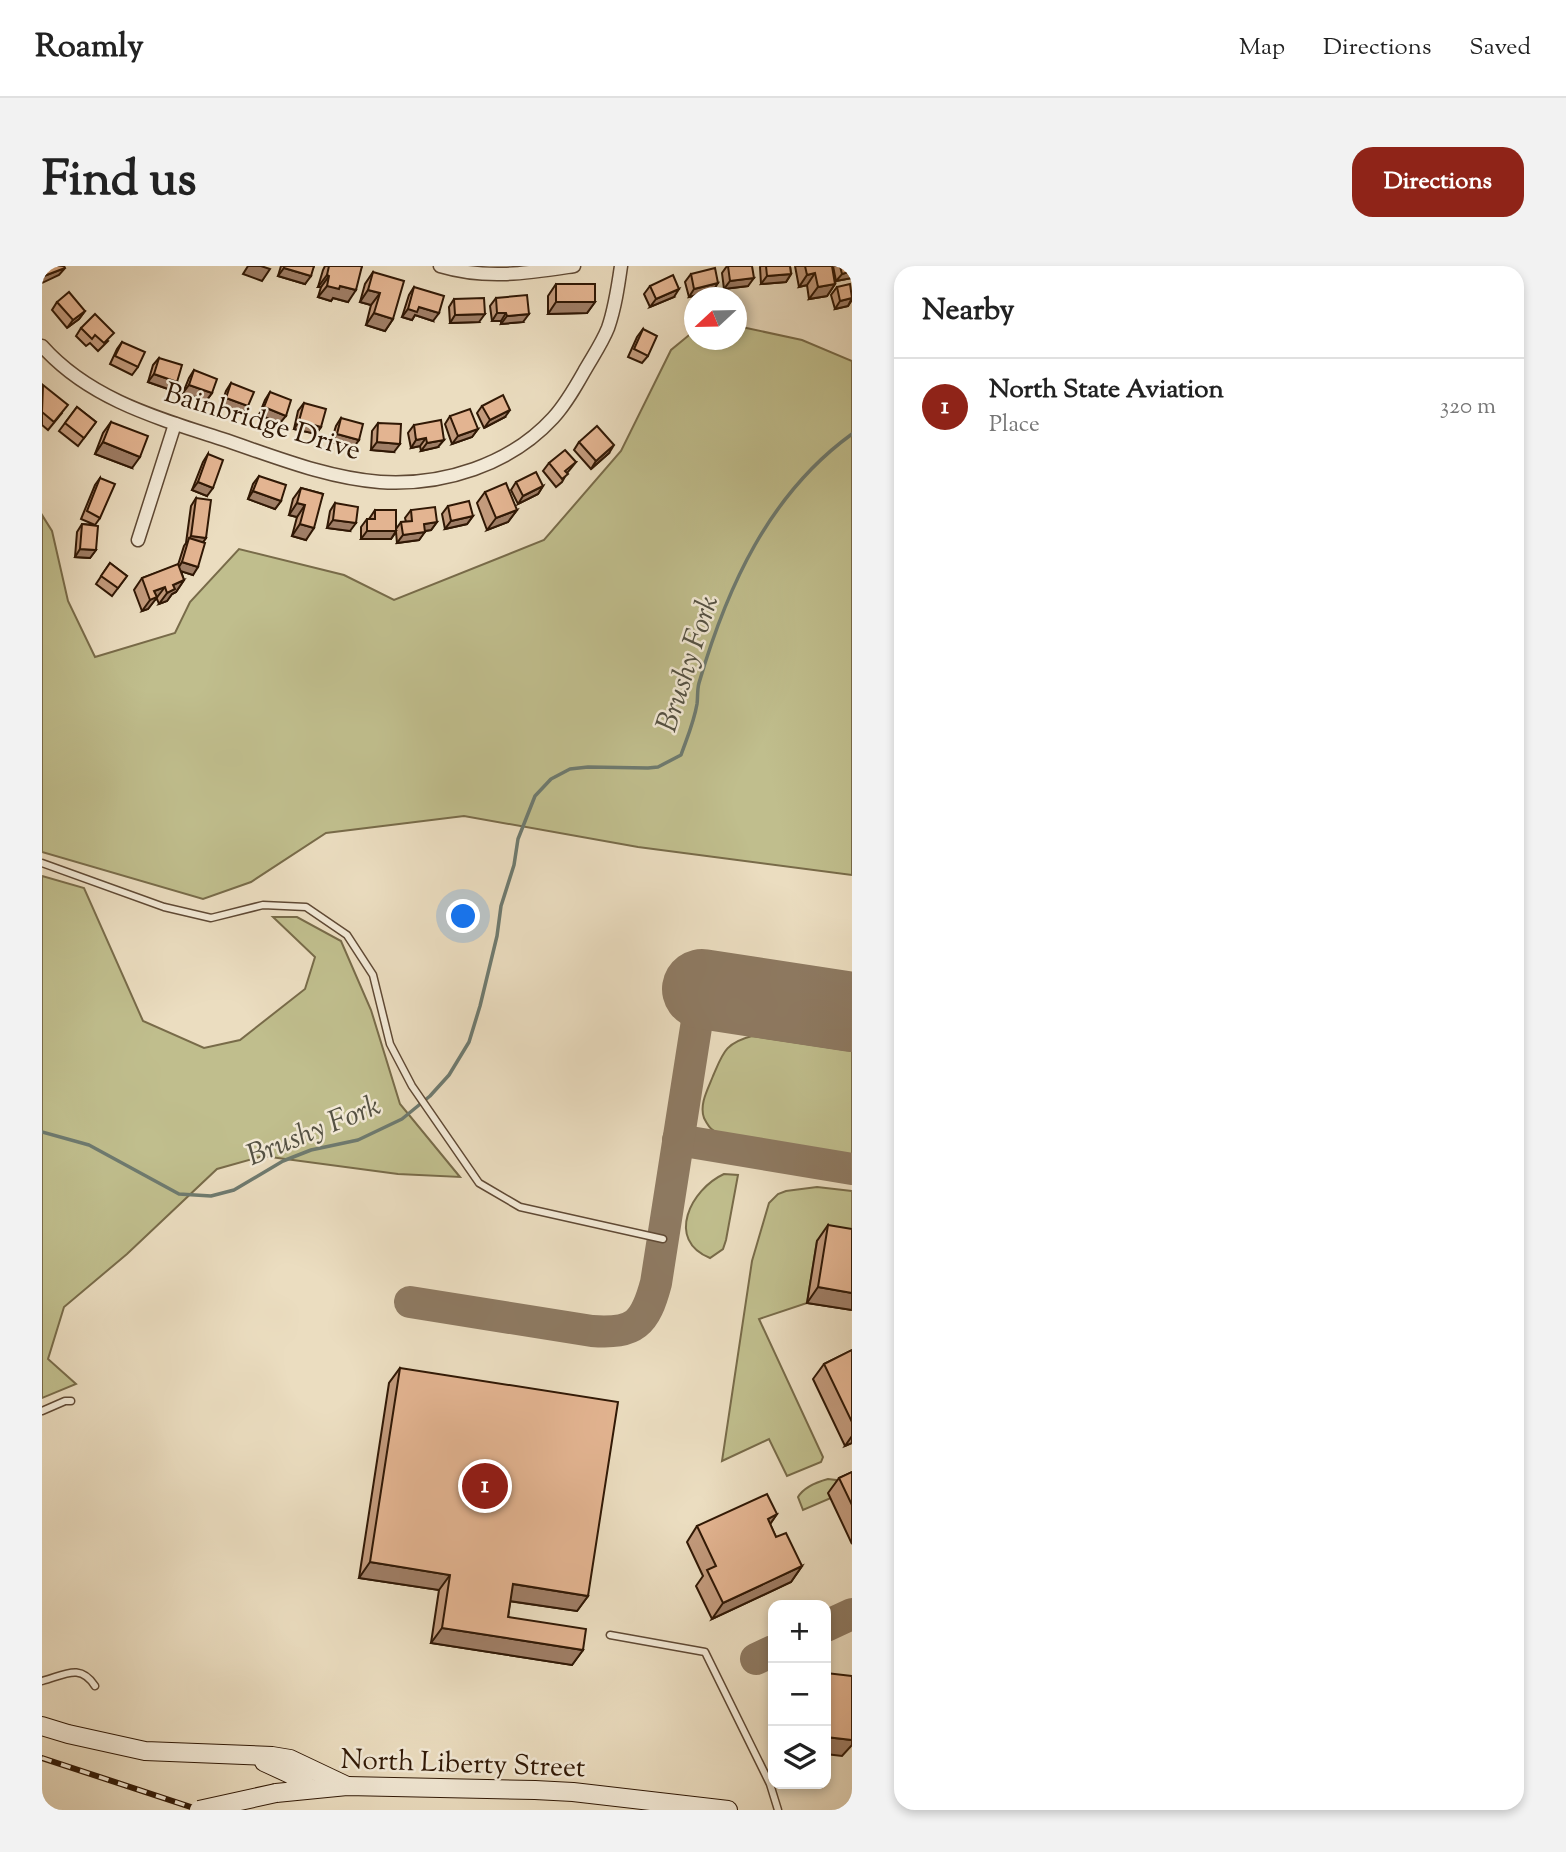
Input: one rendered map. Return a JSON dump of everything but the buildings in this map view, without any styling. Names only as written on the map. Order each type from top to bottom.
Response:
[{"type":"main road","points":[[42,1726],[145,1751],[290,1759],[347,1786]]},
{"type":"main road","points":[[244,1755],[290,1774],[311,1789]]},
{"type":"main road","name":"North Liberty Street","points":[[199,1810],[276,1793],[347,1786],[535,1790],[636,1805],[719,1810]]},
{"type":"street","points":[[440,266],[504,276],[574,266]]},
{"type":"street","name":"Bainbridge Drive","points":[[42,345],[69,371],[91,387],[129,407],[175,424],[298,464],[378,482],[426,481],[479,468],[511,452],[540,431],[571,394],[608,328],[621,266]]},
{"type":"street","points":[[138,540],[175,424]]},
{"type":"lane","points":[[42,863],[164,907],[211,918],[263,905],[306,908],[347,935],[373,975],[390,1044],[412,1086],[479,1183],[520,1208],[663,1239]]},
{"type":"lane","points":[[42,1411],[71,1401]]},
{"type":"lane","points":[[610,1635],[705,1652],[770,1784],[778,1810]]},
{"type":"lane","points":[[42,1681],[78,1671],[88,1675],[95,1686]]},
{"type":"shaded area","points":[[747,328],[802,340],[852,361],[852,875],[638,847],[464,816],[326,833],[251,882],[203,899],[42,852],[42,515],[52,531],[68,601],[95,657],[175,633],[190,602],[239,549],[344,575],[394,600],[544,540],[621,451],[671,350],[684,339],[684,350],[747,350]]},
{"type":"shaded area","points":[[42,876],[84,888],[143,1021],[204,1048],[240,1040],[305,989],[315,957],[273,917],[297,917],[341,941],[371,1010],[400,1104],[460,1177],[398,1174],[263,1156],[217,1169],[127,1254],[64,1307],[48,1359],[76,1384],[42,1398]]},
{"type":"shaded area","points":[[752,1036],[852,1051],[852,1160],[740,1142],[725,1137],[710,1127],[704,1118],[703,1102],[720,1061],[730,1046]]},
{"type":"shaded area","points":[[724,1174],[738,1175],[723,1249],[710,1258],[696,1250],[689,1239],[686,1227],[688,1215],[693,1202],[702,1191]]},
{"type":"shaded area","points":[[817,1187],[852,1191],[852,1246],[817,1241],[807,1303],[759,1319],[823,1457],[821,1462],[787,1476],[769,1439],[722,1461],[752,1261],[769,1203],[778,1194],[786,1191]]},
{"type":"shaded area","points":[[828,1479],[836,1480],[839,1488],[831,1498],[803,1510],[798,1497],[801,1493],[811,1485]]},
{"type":"waterway","name":"Brushy Fork","points":[[42,1132],[89,1145],[179,1194],[211,1196],[234,1190],[283,1161],[311,1150],[358,1140],[402,1119],[430,1096],[449,1075],[469,1042],[497,936],[501,906],[514,865],[518,839],[535,796],[551,779],[570,769],[658,767],[681,755],[694,717],[698,686],[710,647],[723,612],[755,545],[774,514],[797,485],[823,458],[852,434]]},
{"type":"taxiway","points":[[410,1302],[592,1331],[619,1331],[636,1324],[647,1308],[656,1283],[702,989]]},
{"type":"taxiway","points":[[678,1140],[852,1169]]},
{"type":"taxiway","points":[[831,1624],[852,1614]]},
{"type":"taxiway","points":[[756,1659],[768,1653]]},
{"type":"runway","points":[[702,989],[852,1012]]},
{"type":"railway","points":[[42,1758],[200,1810]]},
{"type":"place","name":"North State Aviation","points":[[485,1486]]}]
